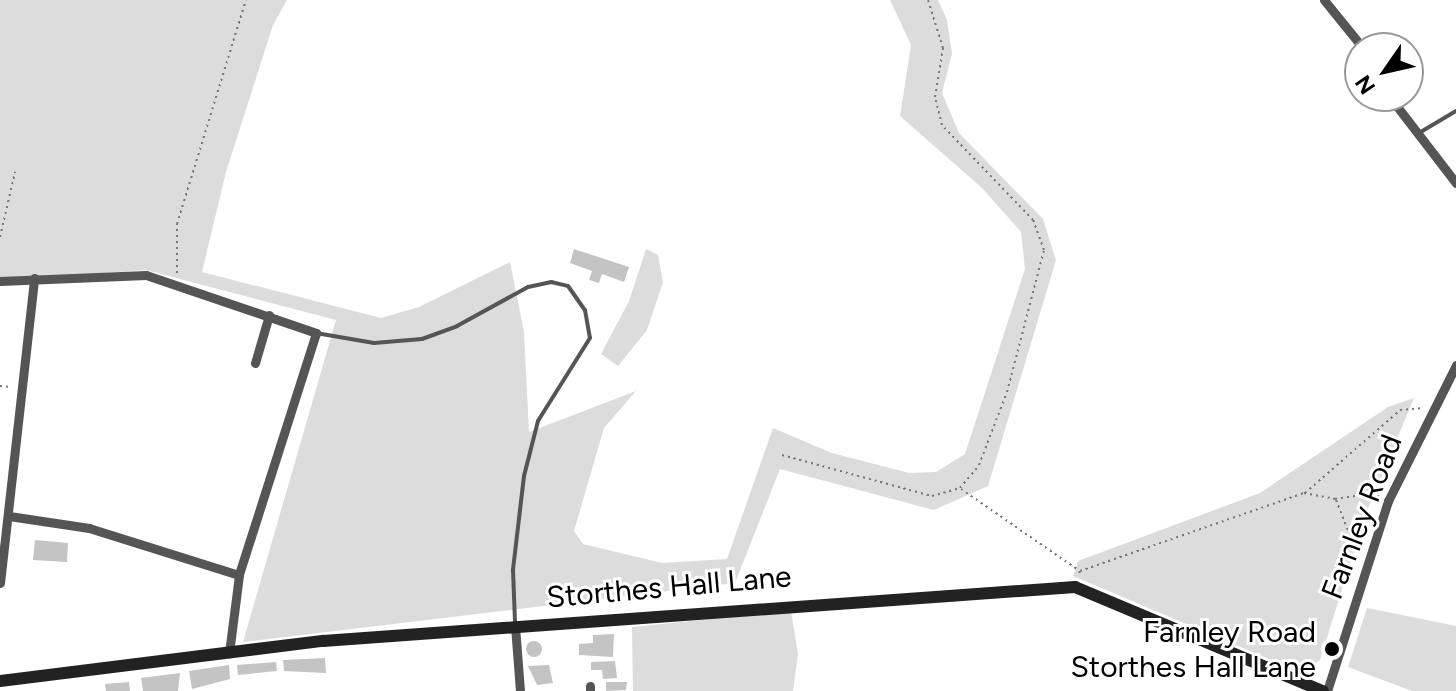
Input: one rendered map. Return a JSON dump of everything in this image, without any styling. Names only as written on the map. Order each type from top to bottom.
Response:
[{"type":"street","points":[[1324,0],[1350,32]]},
{"type":"street","points":[[1401,112],[1456,183]]},
{"type":"street","points":[[0,281],[146,275],[316,333],[239,575],[229,653]]},
{"type":"street","points":[[0,583],[34,278]]},
{"type":"street","points":[[255,363],[269,315]]},
{"type":"street","name":"Farnley Road","points":[[1325,691],[1388,501],[1430,410],[1456,365]]},
{"type":"street","points":[[9,516],[89,528],[239,575]]},
{"type":"street","name":"Storthes Hall Lane","points":[[0,681],[229,653],[515,626],[1075,587],[1325,691]]},
{"type":"street","points":[[515,626],[520,691]]},
{"type":"lane","points":[[1417,134],[1456,111]]},
{"type":"lane","points":[[316,333],[374,343],[422,339],[457,326],[528,287],[551,282],[568,286],[585,310],[590,338],[538,421],[524,476],[513,570],[515,626]]},
{"type":"path","points":[[177,286],[177,224],[246,0]]},
{"type":"path","points":[[782,455],[932,496],[960,488],[979,465],[1007,392],[1044,250],[1033,220],[942,125],[935,97],[943,48],[928,0]]},
{"type":"path","points":[[0,237],[15,172]]},
{"type":"path","points":[[1080,571],[1304,493],[1400,410],[1416,406],[1430,410]]},
{"type":"path","points":[[960,488],[1080,571]]},
{"type":"path","points":[[1304,493],[1335,499],[1372,493],[1388,501]]},
{"type":"path","points":[[1335,499],[1353,543],[1369,553]]},
{"type":"path","points":[[1075,587],[1080,571]]},
{"type":"shaded area","points":[[0,0],[287,0],[273,25],[226,172],[202,272],[381,318],[419,307],[510,262],[524,332],[529,432],[636,391],[604,428],[574,531],[583,544],[662,563],[727,559],[773,428],[832,453],[909,473],[936,472],[965,454],[1025,269],[1021,232],[982,188],[900,116],[911,45],[890,0],[938,0],[947,20],[952,54],[942,93],[959,133],[1043,219],[1056,260],[988,486],[934,510],[780,469],[735,583],[243,642],[336,320],[146,270],[0,280]]},
{"type":"shaded area","points":[[646,249],[658,255],[663,282],[647,330],[618,366],[601,354],[629,301]]},
{"type":"shaded area","points":[[1414,398],[1365,516],[1320,660],[1302,673],[1073,576],[1078,561],[1260,493],[1388,407]]},
{"type":"shaded area","points":[[1367,608],[1456,626],[1456,691],[1412,691],[1348,667]]},
{"type":"shaded area","points":[[791,611],[798,654],[793,691],[633,691],[632,627]]},
{"type":"building","points":[[574,249],[629,267],[624,282],[602,274],[599,283],[589,280],[592,271],[570,263]]},
{"type":"building","points":[[35,540],[68,543],[67,562],[33,560]]},
{"type":"building","points":[[614,634],[613,657],[579,655],[579,644],[593,643],[593,635]]},
{"type":"building","points":[[531,641],[537,641],[542,649],[540,655],[531,657],[526,652],[526,646]]},
{"type":"building","points":[[325,658],[326,673],[284,671],[283,660]]},
{"type":"building","points":[[615,661],[617,678],[603,679],[602,670],[591,670],[591,662]]},
{"type":"building","points":[[276,662],[277,671],[238,675],[237,665]]},
{"type":"building","points":[[229,665],[230,679],[192,689],[189,671]]},
{"type":"building","points":[[549,665],[553,683],[537,685],[528,666]]},
{"type":"building","points":[[180,673],[178,691],[143,691],[141,678]]},
{"type":"building","points":[[129,682],[130,691],[106,691],[105,684]]},
{"type":"building","points":[[606,682],[627,682],[626,690],[606,691]]},
{"type":"place","name":"Farnley Road Storthes Hall Lane","points":[[1332,649]]}]
